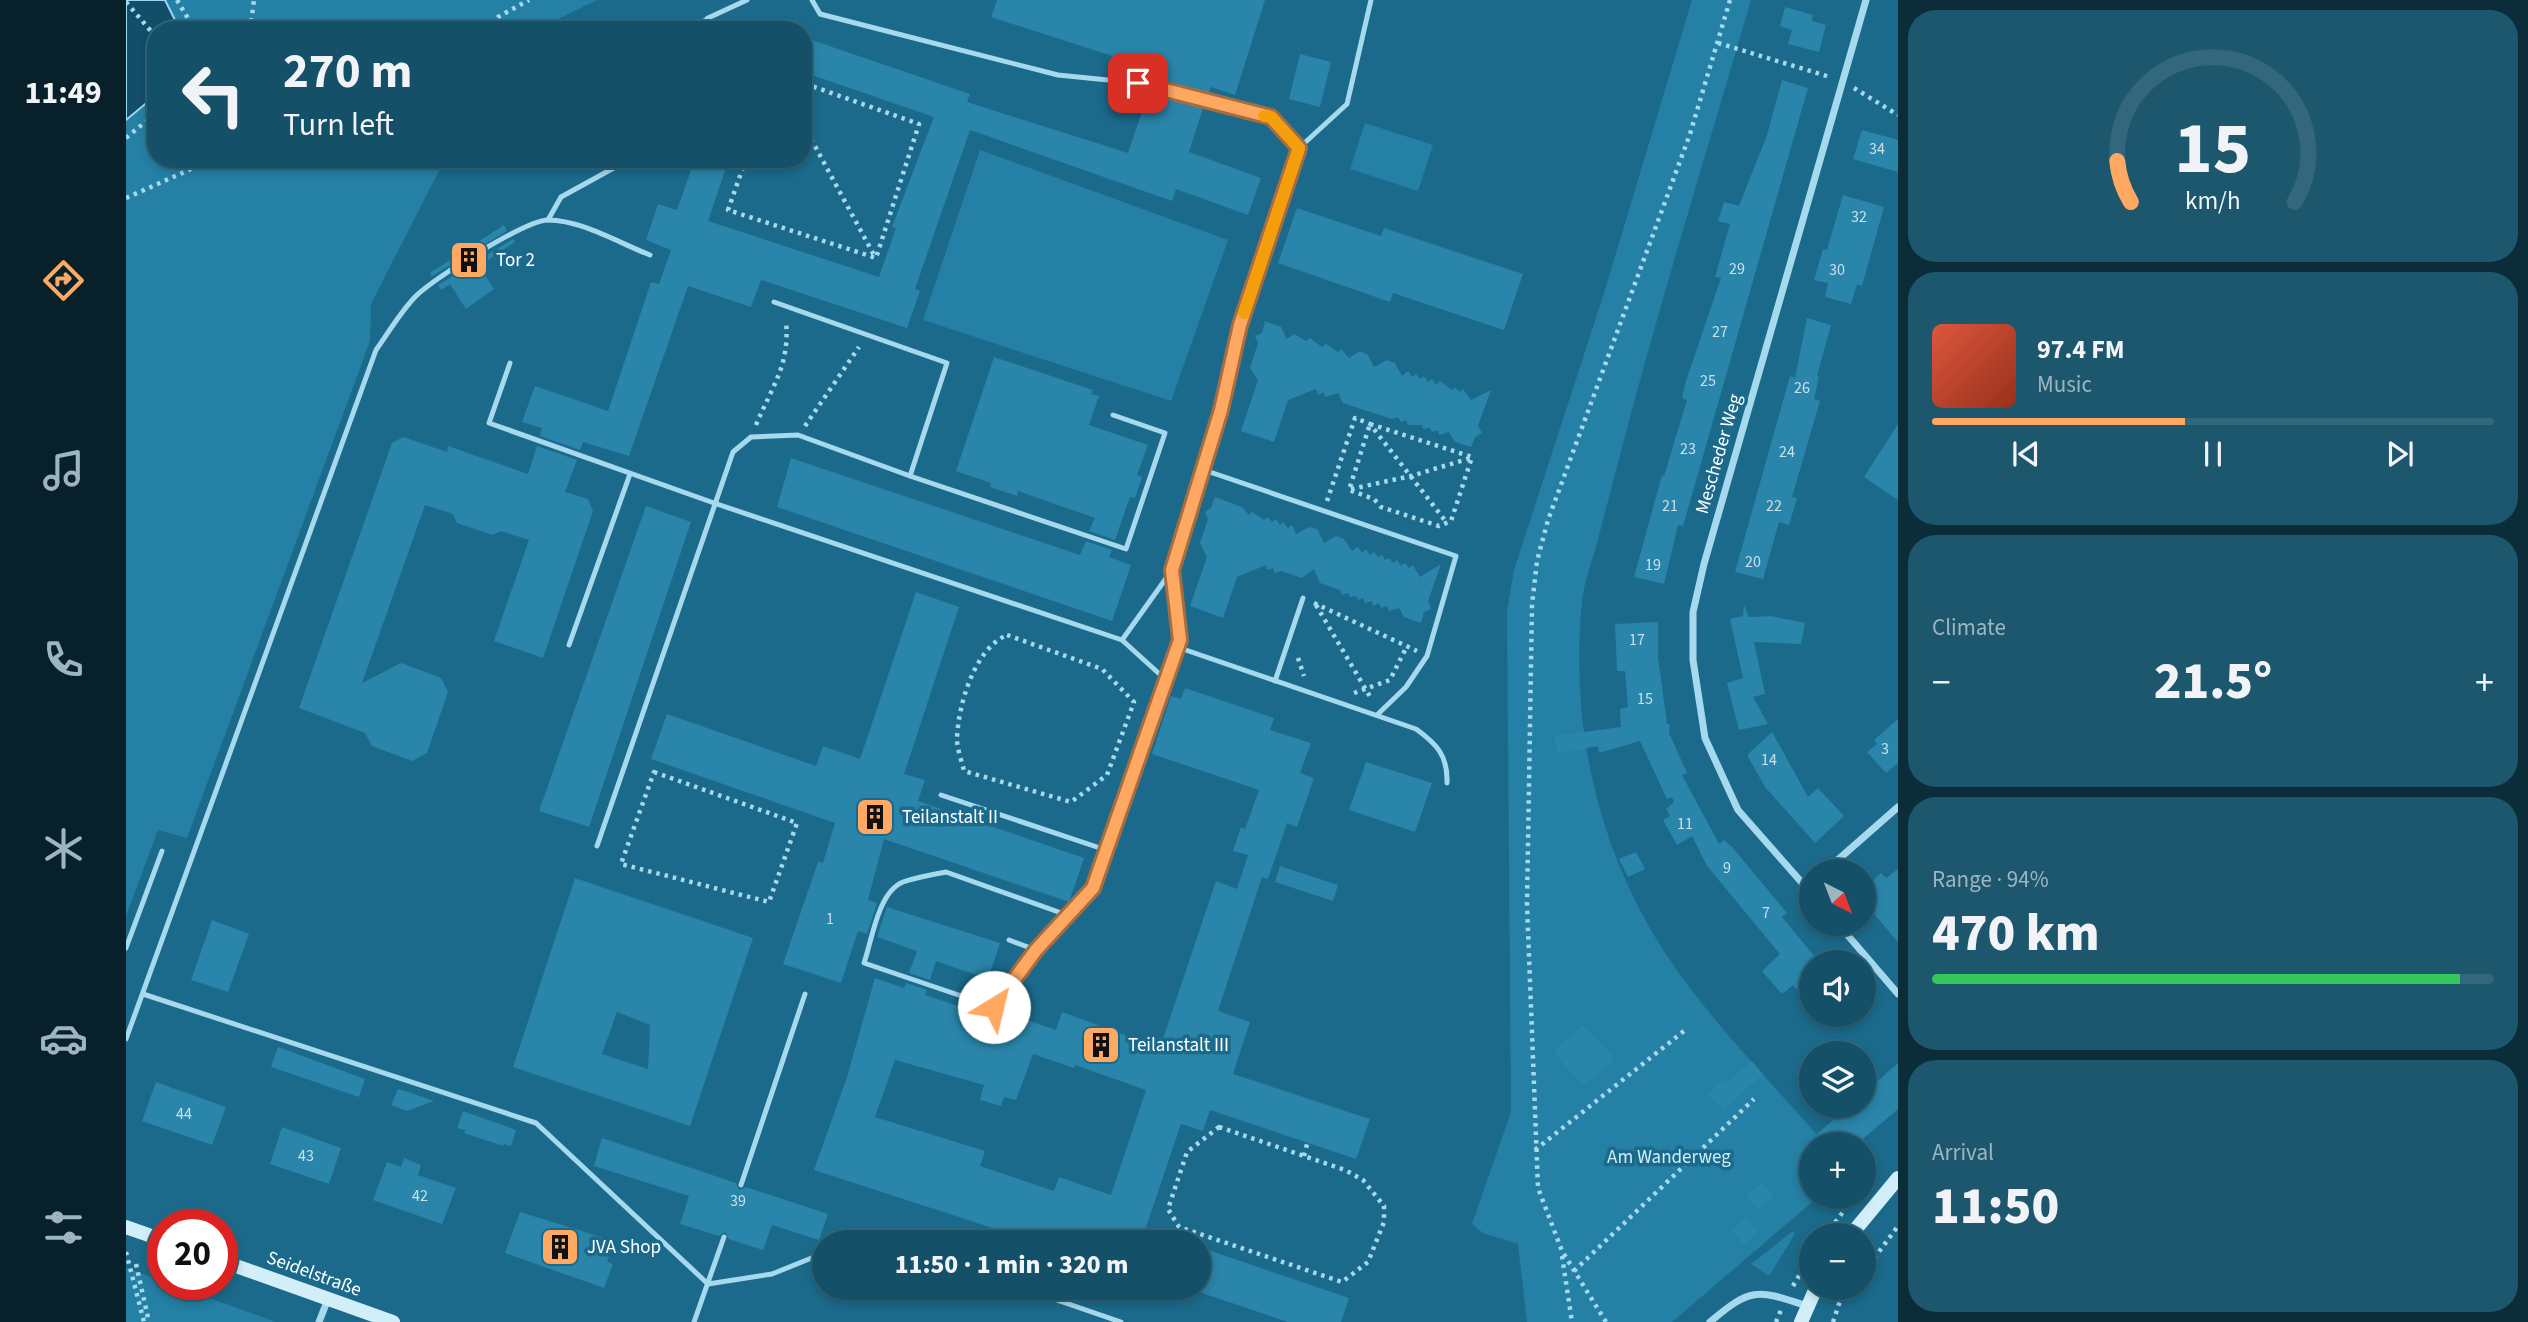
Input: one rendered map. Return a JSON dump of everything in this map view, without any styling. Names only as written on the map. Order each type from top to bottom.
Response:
[{"type":"main road","points":[[1861,1223],[1898,1178]]},
{"type":"main road","points":[[126,1227],[147,1234]]},
{"type":"main road","name":"Seidelstraße","points":[[238,1267],[393,1322]]},
{"type":"main road","points":[[1803,1317],[1811,1300]]},
{"type":"street","name":"Mescheder Weg","points":[[1799,876],[1738,810],[1705,738],[1693,660],[1693,612],[1866,0]]},
{"type":"street","points":[[1839,859],[1898,807]]},
{"type":"street","points":[[1848,936],[1898,994]]},
{"type":"street","points":[[1710,1322],[1744,1296],[1754,1293],[1786,1299],[1803,1317]]},
{"type":"street","points":[[319,1322],[328,1299]]},
{"type":"lane","points":[[705,21],[747,0]]},
{"type":"lane","points":[[812,0],[820,14],[1058,75],[1138,83],[1271,117],[1299,148]]},
{"type":"lane","points":[[1122,640],[1172,570],[1204,470],[1240,325],[1299,148],[1347,104],[1371,0]]},
{"type":"lane","points":[[548,220],[561,197],[614,168]]},
{"type":"lane","points":[[126,1039],[376,350],[415,296],[509,234],[548,220],[574,225],[650,255]]},
{"type":"lane","points":[[774,302],[947,363],[910,476]]},
{"type":"lane","points":[[510,363],[489,423],[629,474],[1122,640],[1165,679]]},
{"type":"lane","points":[[597,846],[733,452],[751,437],[798,435],[1126,550],[1165,433],[1113,415]]},
{"type":"lane","points":[[1204,470],[1455,555],[1427,656],[1406,687],[1378,714]]},
{"type":"lane","points":[[569,645],[629,474]]},
{"type":"lane","points":[[1067,915],[946,872],[927,876],[901,883],[888,894],[864,963],[994,1007],[1036,950],[1093,888],[1180,640],[1172,570]]},
{"type":"lane","points":[[1275,681],[1303,598]]},
{"type":"lane","points":[[1177,647],[1416,729],[1436,743],[1447,767],[1447,783]]},
{"type":"lane","points":[[941,795],[1106,850]]},
{"type":"lane","points":[[126,948],[162,851]]},
{"type":"lane","points":[[1009,940],[1036,950]]},
{"type":"lane","points":[[143,994],[536,1123],[708,1284]]},
{"type":"lane","points":[[741,1185],[805,994]]},
{"type":"lane","points":[[694,1322],[723,1237]]},
{"type":"lane","points":[[708,1284],[772,1274],[812,1258]]},
{"type":"lane","points":[[1057,1300],[1121,1322]]},
{"type":"path","points":[[177,0],[190,21]]},
{"type":"path","points":[[251,21],[254,0]]},
{"type":"path","points":[[494,21],[529,0]]},
{"type":"path","points":[[1606,1322],[1562,1251],[1542,1205],[1535,1150],[1527,904],[1532,605],[1537,561],[1548,520],[1690,134],[1730,0]]},
{"type":"path","points":[[126,2],[147,26]]},
{"type":"path","points":[[1718,43],[1843,81],[1898,114]]},
{"type":"path","points":[[812,86],[919,124],[876,258]]},
{"type":"path","points":[[126,138],[147,120]]},
{"type":"path","points":[[812,141],[876,258]]},
{"type":"path","points":[[126,198],[191,168]]},
{"type":"path","points":[[743,168],[728,210],[876,258]]},
{"type":"path","points":[[751,437],[786,358],[785,306]]},
{"type":"path","points":[[798,435],[868,334]]},
{"type":"path","points":[[1325,511],[1355,418],[1472,457]]},
{"type":"path","points":[[1370,424],[1447,523]]},
{"type":"path","points":[[1349,490],[1370,424]]},
{"type":"path","points":[[1349,490],[1411,476],[1472,457]]},
{"type":"path","points":[[1349,490],[1374,499],[1381,508],[1439,526],[1451,521],[1472,457]]},
{"type":"path","points":[[1303,598],[1427,656]]},
{"type":"path","points":[[1315,604],[1366,688],[1378,714]]},
{"type":"path","points":[[1007,635],[1102,669],[1134,702],[1107,775],[1070,802],[964,771],[957,742],[960,716],[985,653],[1007,635]]},
{"type":"path","points":[[1348,695],[1390,680],[1407,646]]},
{"type":"path","points":[[1300,663],[1304,675],[1315,681]]},
{"type":"path","points":[[654,772],[797,823],[769,902],[621,864],[654,772]]},
{"type":"path","points":[[1535,1150],[1684,1031]]},
{"type":"path","points":[[1574,1271],[1754,1099]]},
{"type":"path","points":[[1219,1127],[1304,1156],[1345,1170],[1363,1180],[1384,1206],[1384,1222],[1368,1262],[1342,1282],[1180,1227],[1168,1209],[1187,1152],[1219,1127]]},
{"type":"path","points":[[1304,1156],[1307,1144]]},
{"type":"path","points":[[1876,1256],[1898,1226]]},
{"type":"path","points":[[1562,1251],[1572,1322]]},
{"type":"path","points":[[126,1252],[144,1322]]},
{"type":"path","points":[[136,1264],[149,1322]]},
{"type":"path","points":[[1786,1299],[1799,1277]]},
{"type":"path","points":[[1833,1322],[1841,1300]]},
{"type":"green space","points":[[126,0],[129,0],[147,21],[147,168],[440,168],[371,304],[370,341],[187,838],[158,830],[126,916]]},
{"type":"green space","points":[[165,0],[597,0],[554,21],[176,21]]},
{"type":"green space","name":"Am Wanderweg","points":[[1692,0],[1751,0],[1653,333],[1584,587],[1579,642],[1580,684],[1583,725],[1599,806],[1627,884],[1646,921],[1706,1009],[1799,1115],[1799,1118],[1814,1132],[1799,1132],[1799,1209],[1804,1209],[1672,1322],[1527,1322],[1518,1244],[1483,1233],[1472,1224],[1511,1112],[1507,611],[1514,570],[1604,293]]},
{"type":"green space","points":[[1365,123],[1433,145],[1418,191],[1350,169]]},
{"type":"green space","points":[[980,150],[1228,240],[1171,401],[923,320]]},
{"type":"green space","points":[[1793,1231],[1795,1234],[1769,1276],[1751,1264]]},
{"type":"green space","points":[[126,1268],[147,1275],[147,1300],[215,1300],[276,1322],[126,1322]]},
{"type":"shaded area","points":[[126,0],[165,0],[176,21],[147,21],[147,102],[126,120]]},
{"type":"building","points":[[997,0],[1265,0],[1235,95],[1211,87],[1208,95],[1152,81],[1156,70],[991,17]]},
{"type":"building","points":[[1785,7],[1813,15],[1812,21],[1826,25],[1819,52],[1788,44],[1792,30],[1780,26]]},
{"type":"building","points":[[812,40],[970,94],[967,102],[1128,153],[1149,91],[1204,105],[1189,152],[1261,178],[1248,215],[1176,189],[1172,201],[970,130],[915,289],[920,291],[907,328],[761,280],[751,307],[688,286],[629,456],[583,442],[580,450],[540,436],[542,428],[522,422],[535,386],[608,411],[651,282],[659,284],[671,250],[646,240],[658,204],[677,210],[692,168],[726,168],[708,221],[879,277],[896,228],[892,227],[934,117],[812,75]]},
{"type":"building","points":[[1300,54],[1331,62],[1320,107],[1289,99]]},
{"type":"building","points":[[1782,80],[1808,88],[1683,526],[1678,525],[1664,584],[1634,577],[1662,475],[1664,476],[1687,400],[1682,398],[1686,381],[1721,278],[1715,277],[1730,224],[1718,221],[1724,202],[1739,206],[1767,135]]},
{"type":"building","points":[[1862,130],[1898,140],[1898,172],[1853,159]]},
{"type":"building","points":[[1843,195],[1884,207],[1862,286],[1857,284],[1851,304],[1825,297],[1828,283],[1814,280],[1823,249],[1827,250]]},
{"type":"building","points":[[1297,208],[1381,236],[1384,228],[1523,274],[1504,330],[1393,293],[1390,302],[1278,263]]},
{"type":"building","points":[[504,225],[507,231],[432,276],[430,273]]},
{"type":"building","points":[[513,239],[515,242],[479,266],[494,289],[466,309],[450,284],[441,290],[438,285]]},
{"type":"building","points":[[1807,318],[1831,325],[1817,376],[1819,377],[1814,399],[1820,401],[1792,497],[1797,498],[1789,525],[1779,522],[1763,579],[1735,572],[1790,376],[1795,378]]},
{"type":"building","points":[[1265,321],[1281,327],[1287,339],[1294,334],[1306,341],[1310,338],[1322,347],[1326,344],[1338,352],[1341,349],[1349,358],[1360,351],[1368,355],[1374,367],[1387,360],[1395,363],[1402,376],[1408,371],[1412,377],[1416,374],[1420,379],[1424,376],[1428,382],[1432,379],[1436,385],[1440,381],[1452,390],[1455,387],[1460,392],[1463,389],[1471,400],[1491,390],[1478,426],[1482,433],[1475,437],[1471,447],[1455,442],[1449,432],[1439,435],[1438,430],[1432,432],[1430,428],[1423,429],[1422,425],[1408,425],[1406,420],[1401,422],[1398,417],[1392,419],[1343,403],[1338,393],[1325,397],[1324,392],[1318,395],[1316,389],[1288,400],[1274,442],[1241,431],[1258,380],[1250,368],[1258,343],[1255,336],[1262,333]]},
{"type":"building","points":[[994,357],[1093,390],[1091,394],[1099,396],[1089,425],[1148,445],[1137,475],[1142,477],[1135,498],[1130,497],[1115,540],[1089,531],[1095,518],[1018,491],[1017,496],[990,487],[991,483],[956,471]]},
{"type":"building","points":[[1898,424],[1898,500],[1864,477]]},
{"type":"building","points":[[403,437],[447,452],[448,446],[528,474],[537,446],[577,460],[565,492],[588,499],[593,511],[543,658],[494,641],[529,540],[501,531],[492,535],[457,523],[453,514],[425,505],[362,683],[401,663],[441,678],[448,692],[427,753],[412,761],[372,746],[365,733],[299,708],[392,443]]},
{"type":"building","points":[[791,458],[1080,555],[1086,541],[1112,550],[1109,557],[1131,565],[1112,621],[777,507]]},
{"type":"building","points":[[1215,497],[1242,507],[1249,515],[1252,512],[1264,520],[1268,517],[1272,522],[1276,519],[1280,525],[1283,522],[1288,528],[1292,525],[1296,534],[1309,527],[1317,529],[1324,543],[1336,536],[1344,539],[1352,551],[1358,547],[1362,553],[1366,549],[1370,555],[1374,552],[1378,557],[1382,555],[1385,560],[1389,558],[1393,563],[1397,560],[1401,566],[1405,563],[1409,568],[1413,565],[1420,577],[1441,564],[1428,601],[1431,609],[1424,612],[1421,623],[1404,617],[1399,608],[1389,611],[1387,606],[1381,608],[1379,603],[1373,606],[1372,601],[1365,603],[1363,598],[1358,600],[1356,596],[1350,597],[1348,593],[1342,595],[1340,590],[1320,583],[1314,569],[1302,578],[1281,571],[1275,573],[1273,568],[1267,570],[1266,565],[1237,577],[1223,618],[1190,606],[1207,557],[1200,543],[1208,519],[1205,512],[1211,508]]},
{"type":"building","points":[[646,506],[691,522],[589,827],[539,811]]},
{"type":"building","points":[[916,592],[959,607],[904,774],[925,780],[918,801],[1084,858],[1069,902],[884,839],[868,900],[877,903],[867,934],[858,931],[841,983],[783,964],[818,862],[823,863],[835,823],[651,759],[667,714],[816,766],[823,746],[860,759]]},
{"type":"building","points":[[1744,605],[1749,617],[1771,616],[1805,623],[1801,644],[1754,642],[1765,694],[1753,697],[1768,724],[1739,730],[1727,683],[1743,678],[1730,619],[1743,616]]},
{"type":"building","points":[[1658,622],[1658,657],[1667,724],[1670,724],[1669,733],[1687,773],[1682,775],[1719,844],[1724,840],[1732,847],[1787,913],[1782,917],[1809,950],[1799,950],[1799,992],[1793,985],[1782,994],[1762,971],[1780,954],[1707,866],[1692,836],[1677,845],[1663,820],[1670,816],[1666,809],[1674,802],[1672,797],[1667,799],[1640,741],[1599,753],[1598,746],[1558,754],[1554,736],[1621,727],[1620,709],[1628,707],[1625,671],[1617,671],[1615,624]]},
{"type":"building","points":[[1185,688],[1274,718],[1270,730],[1311,743],[1300,773],[1314,778],[1297,827],[1287,823],[1268,879],[1262,877],[1218,1011],[1250,1022],[1233,1074],[1370,1119],[1356,1159],[1210,1110],[1203,1131],[1181,1124],[1145,1230],[999,1230],[814,1170],[847,1077],[875,978],[904,988],[906,983],[927,990],[925,995],[1004,1021],[1007,1013],[1056,1030],[1062,1012],[1160,1048],[1216,881],[1237,889],[1248,855],[1233,851],[1241,827],[1245,829],[1259,790],[1152,754],[1171,696],[1181,699]],"holes":[[[1033,1054],[1074,1068],[1075,1065],[1146,1090],[1111,1195],[1059,1177],[1054,1191],[980,1166],[985,1151],[875,1117],[895,1060],[984,1085],[980,1100],[1001,1106],[1004,1097],[1016,1100]]]},
{"type":"building","points":[[1898,719],[1898,763],[1886,773],[1867,752],[1877,744],[1874,740]]},
{"type":"building","points":[[1772,732],[1808,797],[1818,788],[1844,816],[1815,843],[1765,787],[1747,755]]},
{"type":"building","points":[[1366,762],[1432,783],[1415,832],[1349,810]]},
{"type":"building","points":[[1636,852],[1645,869],[1628,877],[1619,859]]},
{"type":"building","points":[[1280,866],[1338,885],[1333,901],[1275,882]]},
{"type":"building","points":[[1898,869],[1898,942],[1876,916],[1876,877],[1881,873],[1886,878]]},
{"type":"building","points":[[575,878],[753,938],[690,1126],[513,1067]],"holes":[[[617,1012],[650,1025],[648,1069],[602,1054]]]},
{"type":"building","points":[[887,907],[1000,943],[988,979],[936,961],[930,980],[909,973],[917,951],[877,937]]},
{"type":"building","points":[[212,920],[249,934],[228,992],[191,980]]},
{"type":"building","points":[[1583,1025],[1614,1057],[1610,1060],[1613,1063],[1582,1085],[1553,1052]]},
{"type":"building","points":[[278,1047],[365,1079],[359,1097],[271,1067]]},
{"type":"building","points":[[1752,1061],[1763,1074],[1723,1111],[1707,1094],[1722,1080],[1725,1084]]},
{"type":"building","points":[[1898,1063],[1898,1109],[1871,1132],[1820,1132],[1835,1118],[1876,1118],[1876,1082]]},
{"type":"building","points":[[156,1082],[226,1107],[212,1145],[142,1121]]},
{"type":"building","points":[[398,1089],[434,1101],[407,1111],[391,1105]]},
{"type":"building","points":[[463,1111],[516,1130],[511,1146],[503,1146],[464,1133],[465,1130],[457,1128]]},
{"type":"building","points":[[282,1127],[341,1148],[329,1184],[270,1164]]},
{"type":"building","points":[[602,1138],[736,1183],[739,1190],[746,1187],[828,1214],[822,1230],[812,1230],[812,1238],[772,1225],[763,1250],[729,1239],[725,1232],[719,1236],[680,1224],[689,1196],[594,1166]]},
{"type":"building","points":[[404,1158],[421,1165],[418,1175],[456,1188],[442,1224],[373,1200],[387,1162],[401,1167]]},
{"type":"building","points":[[1763,1182],[1774,1196],[1758,1210],[1746,1196]]},
{"type":"building","name":"JVA Shop","points":[[520,1212],[614,1241],[607,1262],[613,1264],[604,1288],[505,1253]]},
{"type":"building","points":[[1745,1217],[1758,1232],[1744,1245],[1731,1230]]},
{"type":"building","points":[[1211,1251],[1349,1298],[1341,1322],[1288,1322],[1211,1296]]},
{"type":"slow traffic","points":[[1244,313],[1299,148],[1271,117],[1264,116]]},
{"type":"place","name":"Tor 2","points":[[469,260]]},
{"type":"place","name":"Teilanstalt II","points":[[875,817]]},
{"type":"place","name":"Teilanstalt III","points":[[1101,1045]]},
{"type":"place","name":"JVA Shop","points":[[560,1247]]},
{"type":"route","points":[[994,1007],[1036,950],[1093,888],[1180,640],[1172,570],[1221,410],[1240,325],[1299,148],[1271,117],[1138,83]]}]
